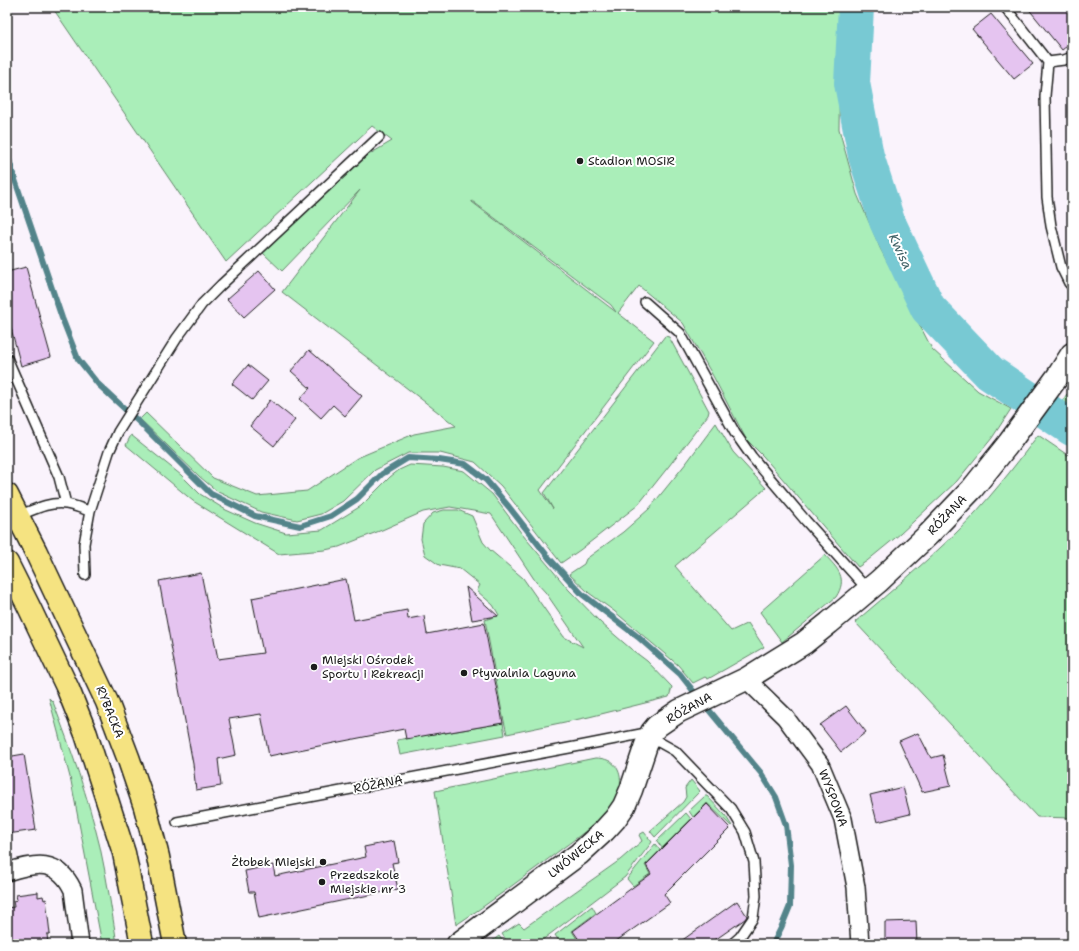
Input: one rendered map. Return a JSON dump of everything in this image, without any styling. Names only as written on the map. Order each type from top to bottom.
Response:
[{"type":"main road","name":"RYBACKA","points":[[7,495],[107,702],[129,760],[145,807],[158,857],[175,944]]},
{"type":"main road","points":[[7,563],[68,689],[86,734],[124,853],[142,944]]},
{"type":"street","name":"RÓŻANA","points":[[651,734],[662,722],[679,711],[746,679],[804,643],[868,590],[929,534],[972,489],[1009,443],[1058,376],[1072,354]]},
{"type":"street","name":"WYSPOWA","points":[[746,679],[785,718],[820,764],[843,819],[856,887],[860,944]]},
{"type":"street","name":"LWÓWECKA","points":[[458,944],[579,854],[604,831],[624,806],[651,734]]},
{"type":"street","points":[[7,872],[30,865],[43,865],[56,869],[65,877],[73,890],[80,944]]},
{"type":"lane","points":[[1005,7],[1048,62],[1045,96],[1048,197],[1051,226],[1061,267],[1072,286]]},
{"type":"lane","points":[[1048,62],[1064,60],[1072,57]]},
{"type":"lane","points":[[84,575],[84,544],[90,511],[109,452],[118,432],[177,338],[202,304],[220,285],[379,137]]},
{"type":"lane","points":[[645,302],[680,333],[735,433],[752,457],[806,521],[868,590]]},
{"type":"lane","points":[[7,358],[59,477],[66,504]]},
{"type":"lane","points":[[18,516],[52,504],[66,504],[90,511]]},
{"type":"lane","points":[[651,734],[675,751],[731,809],[745,832],[754,862],[756,896],[753,918],[740,937],[732,944]]},
{"type":"lane","name":"RÓŻANA","points":[[177,822],[651,734]]},
{"type":"green space","points":[[52,7],[845,7],[840,43],[839,129],[857,194],[880,248],[932,349],[978,391],[1011,409],[992,438],[957,481],[900,534],[858,567],[763,456],[746,439],[683,323],[639,286],[618,313],[654,341],[540,490],[553,509],[544,493],[665,336],[669,337],[709,411],[708,415],[638,505],[561,563],[501,486],[475,462],[440,453],[408,453],[375,470],[343,501],[321,514],[297,520],[261,512],[218,492],[200,477],[140,419],[146,413],[213,478],[257,496],[307,491],[357,458],[414,434],[456,426],[282,292],[360,190],[282,271],[263,253],[363,158],[392,141],[372,126],[226,262]],"holes":[[[472,201],[611,305],[616,312]]]},
{"type":"green space","points":[[1067,394],[1072,398],[1072,408],[1062,401]]},
{"type":"green space","points":[[716,423],[733,452],[766,488],[675,566],[731,631],[748,623],[764,647],[708,679],[705,677],[693,683],[678,665],[614,611],[589,593],[569,574],[584,564],[586,559],[623,532],[649,509]]},
{"type":"green space","points":[[131,435],[181,475],[200,494],[226,510],[255,523],[286,533],[322,530],[361,506],[390,477],[399,470],[410,465],[443,467],[464,471],[492,494],[522,534],[569,590],[601,623],[647,661],[672,687],[669,697],[589,717],[507,734],[485,620],[499,615],[493,605],[477,591],[480,585],[460,569],[439,565],[425,555],[421,539],[423,524],[433,513],[444,510],[458,510],[472,516],[483,542],[490,550],[523,578],[564,637],[583,647],[546,593],[536,582],[491,514],[450,507],[423,512],[339,547],[325,550],[279,554],[193,501],[126,445]]},
{"type":"green space","points":[[1038,435],[1072,458],[1072,818],[1037,817],[855,622],[956,533],[999,486]]},
{"type":"green space","points":[[825,555],[840,574],[840,590],[836,597],[782,642],[760,612]]},
{"type":"green space","points":[[49,698],[53,702],[73,755],[95,828],[105,871],[117,944],[102,944],[71,781]]},
{"type":"green space","points":[[503,723],[505,735],[400,755],[397,740]]},
{"type":"green space","points":[[595,758],[606,759],[612,762],[620,775],[618,794],[605,814],[577,838],[456,925],[435,791]]},
{"type":"green space","points":[[691,780],[700,791],[655,837],[650,831],[683,802],[686,797],[685,788]]},
{"type":"green space","points":[[705,796],[707,796],[725,815],[732,826],[707,803],[693,817],[689,811]]},
{"type":"green space","points":[[686,813],[691,819],[662,848],[657,841]]},
{"type":"green space","points":[[644,832],[652,842],[625,877],[537,944],[509,944],[502,934],[519,923],[524,928],[620,860],[642,841],[639,835]]},
{"type":"green space","points":[[655,844],[660,850],[645,865],[650,874],[633,886],[627,879]]},
{"type":"green space","points":[[592,906],[596,913],[572,931],[577,939],[570,944],[561,944],[555,935]]},
{"type":"green space","points":[[499,936],[505,944],[488,944]]},
{"type":"building","points":[[1027,7],[1072,7],[1072,42],[1062,50]]},
{"type":"building","points":[[991,14],[1033,64],[1014,79],[972,29]]},
{"type":"building","points":[[26,267],[51,357],[21,366],[7,313],[7,272]]},
{"type":"building","points":[[259,271],[275,289],[244,317],[227,299]]},
{"type":"building","points":[[309,350],[362,396],[345,416],[333,405],[321,418],[300,399],[310,388],[291,371]]},
{"type":"building","points":[[248,365],[268,381],[252,400],[232,384]]},
{"type":"building","points":[[270,400],[295,420],[274,446],[250,426]]},
{"type":"building","points":[[201,573],[218,659],[263,653],[252,598],[346,579],[354,620],[407,610],[408,619],[424,616],[427,634],[484,623],[503,723],[406,739],[404,729],[269,756],[261,714],[229,719],[236,755],[218,759],[221,786],[196,790],[193,764],[159,581]]},
{"type":"building","points":[[466,587],[498,616],[472,620]]},
{"type":"building","points":[[846,706],[866,732],[841,752],[820,725]]},
{"type":"building","points":[[918,733],[931,758],[943,755],[951,786],[922,792],[899,741]]},
{"type":"building","points":[[24,754],[36,830],[7,834],[7,757]]},
{"type":"building","points":[[903,787],[910,814],[877,822],[870,795]]},
{"type":"building","points":[[707,804],[730,828],[664,894],[670,903],[612,944],[582,944],[573,931],[651,874],[646,865]]},
{"type":"building","name":"Przedszkole Miejskie nr 3","points":[[394,841],[398,862],[392,863],[398,889],[259,918],[254,892],[249,892],[245,871],[273,865],[275,876],[366,857],[364,847]]},
{"type":"building","points":[[38,892],[38,897],[43,896],[44,900],[46,899],[50,934],[47,934],[48,944],[7,944],[7,908],[14,907],[13,901],[17,900],[16,895]]},
{"type":"building","points":[[737,901],[747,916],[745,919],[709,944],[677,944]]},
{"type":"building","points":[[916,921],[917,944],[885,944],[885,922]]},
{"type":"waterway","name":"Kwisa","points":[[856,7],[852,83],[866,156],[887,221],[928,308],[990,373],[1072,428]]},
{"type":"waterway","points":[[7,152],[13,174],[62,318],[78,359],[98,384],[140,423],[211,494],[255,516],[300,526],[331,516],[357,499],[382,474],[408,458],[439,460],[465,464],[486,480],[549,558],[582,594],[638,637],[680,674],[698,697]]},
{"type":"waterway","points":[[704,704],[761,773],[776,797],[786,825],[791,865],[790,906],[773,944]]},
{"type":"place","name":"Stadion MOSiR","points":[[580,161]]},
{"type":"place","name":"Miejski Ośrodek Sportu i Rekreacji","points":[[314,667]]},
{"type":"place","name":"Pływalnia Laguna","points":[[464,673]]},
{"type":"place","name":"Żłobek Miejski","points":[[323,862]]},
{"type":"place","name":"Przedszkole Miejskie nr 3","points":[[322,882]]}]
